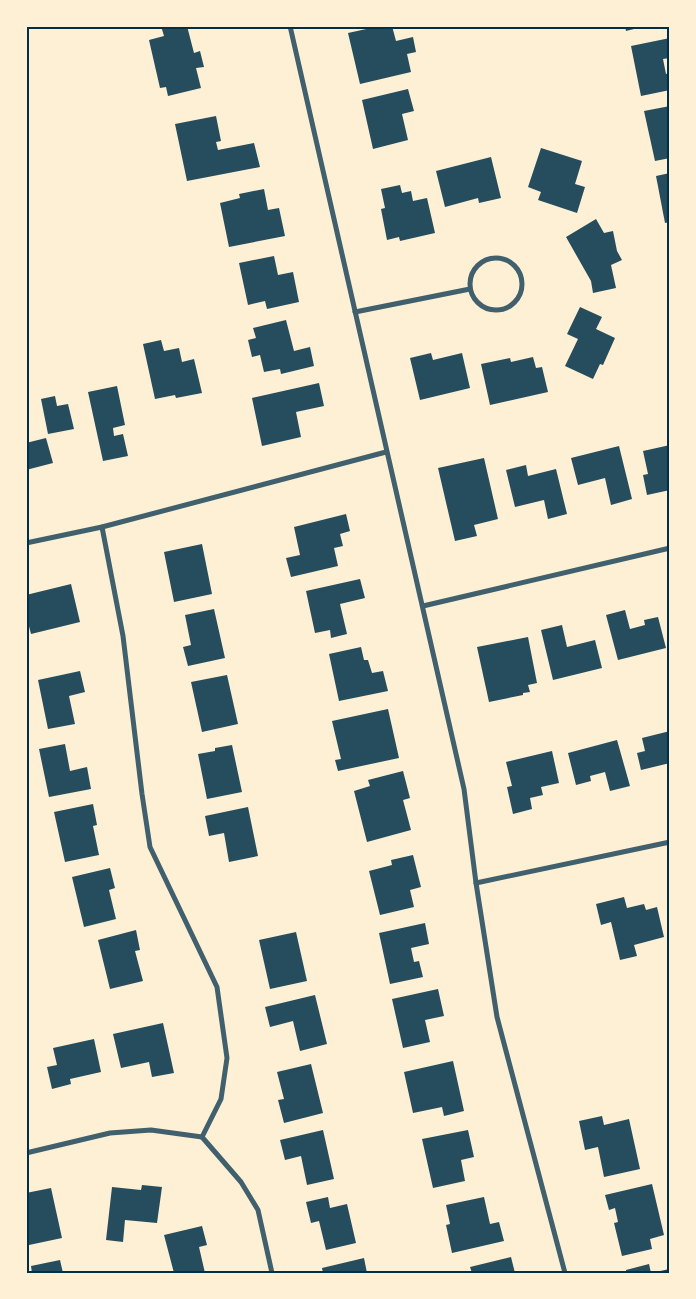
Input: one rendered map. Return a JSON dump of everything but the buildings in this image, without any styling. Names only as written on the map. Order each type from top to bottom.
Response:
[{"type":"street","points":[[290,26],[464,790],[476,883],[497,1017],[565,1273]]},
{"type":"street","points":[[491,258],[501,258],[510,262],[518,270],[522,279],[522,289],[517,299],[510,306],[501,310],[490,310],[481,306],[474,298],[470,289],[470,279],[474,269],[482,262],[491,258]]},
{"type":"street","points":[[355,312],[470,289]]},
{"type":"street","points":[[26,543],[102,527],[386,452]]},
{"type":"street","points":[[102,527],[123,636],[150,847],[217,987],[227,1058],[221,1099],[202,1136]]},
{"type":"street","points":[[423,606],[670,548]]},
{"type":"street","points":[[476,883],[670,842]]},
{"type":"street","points":[[26,1153],[110,1133],[152,1130],[202,1136],[241,1182],[258,1210],[272,1273]]}]
